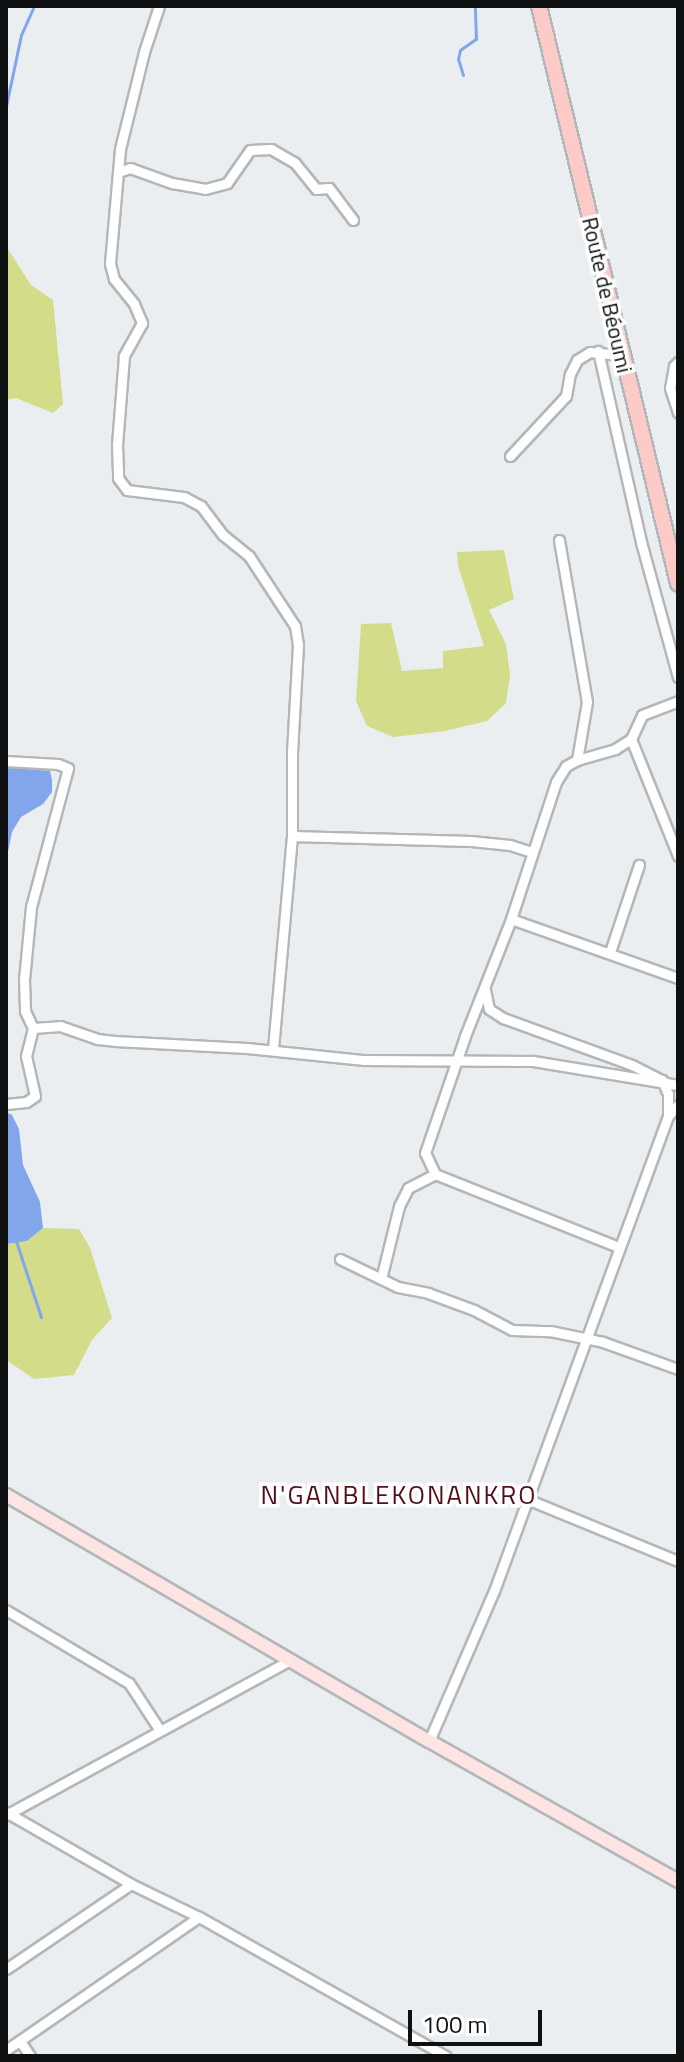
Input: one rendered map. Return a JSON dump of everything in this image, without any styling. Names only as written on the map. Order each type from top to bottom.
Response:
[{"type":"main road","name":"Route de Béoumi","points":[[539,6],[678,583]]},
{"type":"main road","points":[[6,1495],[429,1741],[678,1881]]},
{"type":"street","points":[[159,6],[133,91],[118,172],[110,264],[114,279],[134,304],[142,323],[124,356],[118,478],[127,490],[184,497],[201,506],[223,535],[257,565],[295,626],[298,645],[292,836],[273,1050]]},
{"type":"street","points":[[118,172],[130,168],[172,183],[205,189],[227,183],[250,150],[271,149],[295,163],[316,189],[329,188],[353,220]]},
{"type":"street","points":[[598,351],[641,542],[678,677]]},
{"type":"street","points":[[510,456],[566,396],[570,374],[577,360],[598,351],[621,355]]},
{"type":"street","points":[[678,362],[674,366],[670,388],[678,413]]},
{"type":"street","points":[[559,540],[587,702],[577,760]]},
{"type":"street","points":[[618,1247],[435,1174],[425,1153],[511,919],[556,782],[566,766],[615,749],[631,739],[642,715],[678,701]]},
{"type":"street","points":[[631,739],[678,856]]},
{"type":"street","points":[[6,761],[58,764],[68,768],[31,907],[24,980],[25,1011],[33,1028],[26,1056],[35,1096],[26,1102],[6,1104]]},
{"type":"street","points":[[292,836],[471,841],[510,845],[531,852]]},
{"type":"street","points":[[610,952],[639,865]]},
{"type":"street","points":[[511,919],[678,978]]},
{"type":"street","points":[[429,1741],[494,1591],[583,1339],[668,1116],[668,1094],[662,1080],[632,1065],[503,1018],[489,1009],[484,999],[485,986]]},
{"type":"street","points":[[33,1028],[60,1026],[106,1040],[273,1050],[364,1060],[456,1063],[533,1061],[678,1085]]},
{"type":"street","points":[[668,1116],[678,1105]]},
{"type":"street","points":[[381,1279],[399,1206],[408,1188],[435,1174]]},
{"type":"street","points":[[340,1259],[381,1279],[451,1301],[512,1330],[550,1331],[642,1353],[678,1369]]},
{"type":"street","points":[[527,1499],[678,1561]]},
{"type":"street","points":[[6,1610],[129,1683],[159,1729]]},
{"type":"street","points":[[7,1813],[290,1660]]},
{"type":"street","points":[[7,1813],[446,2056]]},
{"type":"street","points":[[6,1969],[131,1884]]},
{"type":"street","points":[[6,2050],[199,1917]]},
{"type":"street","points":[[20,2041],[30,2056]]},
{"type":"green space","points":[[6,246],[31,285],[53,300],[63,404],[53,413],[16,398],[6,400]]},
{"type":"green space","points":[[504,550],[514,599],[489,610],[506,644],[510,675],[506,703],[487,721],[445,731],[393,737],[367,726],[356,701],[361,624],[391,623],[402,671],[443,668],[443,651],[484,646],[458,566],[457,552]]},
{"type":"green space","points":[[43,1228],[79,1229],[90,1248],[112,1318],[92,1340],[74,1375],[34,1379],[6,1360],[6,1244],[27,1241]]},
{"type":"water","points":[[6,767],[50,771],[52,792],[43,804],[21,817],[12,832],[6,862]]},
{"type":"water","points":[[6,1112],[12,1115],[19,1129],[23,1165],[40,1202],[43,1228],[27,1241],[6,1244]]},
{"type":"waterway","points":[[6,106],[21,35],[34,6]]},
{"type":"waterway","points":[[463,75],[458,59],[460,50],[476,39],[475,6]]},
{"type":"waterway","points":[[16,1241],[41,1317]]},
{"type":"district","name":"N'GANBLEKONANKRO","points":[[399,1495]]}]
